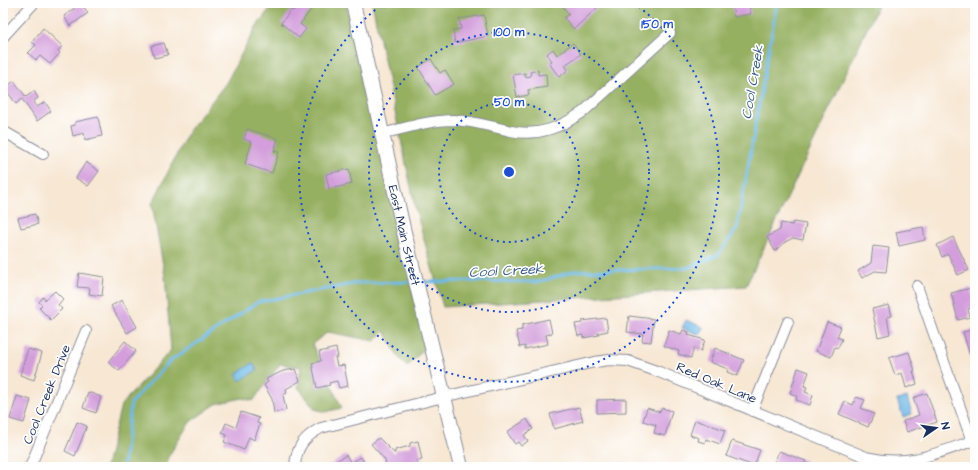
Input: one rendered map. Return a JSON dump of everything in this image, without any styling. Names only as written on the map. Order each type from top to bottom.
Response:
[{"type":"main road","name":"East Main Street","points":[[353,3],[415,282],[461,467]]},
{"type":"street","points":[[3,37],[34,3]]},
{"type":"street","points":[[382,134],[440,121],[454,120],[473,121],[512,132],[534,132],[555,129],[583,112],[612,84],[670,33]]},
{"type":"street","points":[[3,131],[43,154]]},
{"type":"street","points":[[917,286],[974,440]]},
{"type":"street","points":[[752,411],[788,322]]},
{"type":"street","name":"Cool Creek Drive","points":[[30,467],[86,331]]},
{"type":"street","name":"Red Oak Lane","points":[[295,467],[296,457],[304,440],[312,433],[322,428],[443,397],[595,362],[615,361],[628,361],[659,372],[866,457],[881,461],[900,462],[919,459],[974,440]]},
{"type":"green space","points":[[274,3],[346,3],[426,347],[407,367],[397,355],[385,331],[375,341],[328,332],[312,344],[342,408],[325,412],[315,409],[298,387],[301,367],[280,364],[253,401],[242,398],[216,404],[190,422],[168,457],[167,467],[106,467],[121,405],[171,350],[165,276],[152,204],[188,132],[226,83],[256,27]]},
{"type":"green space","points":[[372,3],[879,3],[746,286],[443,307],[416,211]]},
{"type":"water","points":[[686,320],[703,327],[700,335],[682,328]]},
{"type":"water","points":[[253,363],[257,370],[240,381],[236,374]]},
{"type":"water","points":[[907,397],[912,414],[903,417],[897,400]]},
{"type":"building","points":[[81,3],[88,13],[70,26],[64,16]]},
{"type":"building","points":[[299,3],[307,3],[313,7],[300,24],[306,29],[299,38],[281,23],[291,10],[293,11]]},
{"type":"building","points":[[567,3],[571,3],[573,5],[575,3],[595,3],[598,7],[574,29],[564,18],[569,14],[563,7]]},
{"type":"building","points":[[732,3],[760,4],[749,5],[751,14],[734,17]]},
{"type":"building","points":[[484,15],[488,36],[455,43],[453,30],[461,29],[459,19]]},
{"type":"building","points":[[43,28],[62,46],[58,51],[60,53],[50,64],[40,56],[36,60],[28,53],[36,45],[32,42]]},
{"type":"building","points":[[164,43],[168,55],[154,58],[151,46]]},
{"type":"building","points":[[573,43],[581,54],[565,65],[568,70],[559,77],[549,63],[552,61],[547,54],[553,49],[557,55]]},
{"type":"building","points":[[431,59],[440,73],[445,70],[454,84],[435,95],[418,67]]},
{"type":"building","points":[[538,70],[538,75],[546,74],[547,87],[528,90],[529,95],[517,97],[513,75],[525,73],[525,77],[531,76],[530,72]]},
{"type":"building","points":[[14,81],[26,97],[34,91],[38,98],[33,102],[37,107],[45,102],[51,111],[37,121],[22,99],[16,104],[5,88]]},
{"type":"building","points":[[98,117],[102,136],[85,140],[84,133],[73,136],[71,126],[75,125],[75,122]]},
{"type":"building","points":[[247,129],[278,139],[274,151],[279,152],[272,173],[245,164],[252,142],[244,139]]},
{"type":"building","points":[[86,162],[99,171],[88,186],[76,178]]},
{"type":"building","points":[[349,169],[352,184],[329,189],[326,174]]},
{"type":"building","points":[[35,214],[38,224],[21,228],[18,218]]},
{"type":"building","points":[[793,222],[806,224],[803,240],[793,238],[785,242],[775,251],[767,237],[780,230],[781,223],[792,225]]},
{"type":"building","points":[[923,227],[925,240],[899,246],[896,232]]},
{"type":"building","points":[[953,237],[969,270],[958,275],[948,254],[942,257],[937,245]]},
{"type":"building","points":[[873,246],[889,248],[886,272],[875,271],[862,278],[858,271],[871,263]]},
{"type":"building","points":[[79,273],[104,277],[102,296],[89,294],[90,288],[77,287]]},
{"type":"building","points":[[971,288],[975,307],[968,309],[970,317],[958,320],[951,293]]},
{"type":"building","points":[[55,291],[63,299],[58,305],[62,309],[51,320],[39,308],[42,305],[39,302],[43,297],[45,300]]},
{"type":"building","points":[[122,300],[137,327],[127,333],[111,306]]},
{"type":"building","points":[[889,305],[892,316],[887,317],[890,334],[878,337],[872,309]]},
{"type":"building","points":[[629,316],[654,319],[651,342],[642,341],[643,334],[627,332]]},
{"type":"building","points":[[606,318],[608,331],[598,333],[599,335],[583,338],[583,335],[578,336],[575,324],[582,323],[582,321]]},
{"type":"building","points":[[549,319],[552,333],[546,335],[548,344],[525,349],[525,346],[520,347],[516,331],[522,330],[522,325]]},
{"type":"building","points":[[827,322],[841,327],[837,337],[842,339],[838,348],[835,347],[831,357],[816,351]]},
{"type":"building","points":[[975,329],[975,354],[970,356],[963,332]]},
{"type":"building","points":[[669,330],[681,334],[683,330],[689,332],[688,335],[705,340],[701,351],[694,348],[691,358],[678,354],[679,351],[664,346]]},
{"type":"building","points":[[125,341],[136,351],[119,371],[108,362]]},
{"type":"building","points":[[336,348],[338,357],[335,357],[337,366],[344,365],[348,386],[339,388],[337,381],[329,383],[330,385],[317,388],[312,363],[321,361],[319,352]]},
{"type":"building","points":[[715,348],[744,360],[737,376],[727,372],[728,369],[710,362]]},
{"type":"building","points":[[28,349],[42,353],[34,380],[20,375]]},
{"type":"building","points":[[909,352],[915,371],[913,371],[917,384],[906,388],[902,373],[895,375],[889,358]]},
{"type":"building","points":[[798,368],[809,372],[804,386],[807,387],[805,392],[813,395],[810,405],[796,400],[797,396],[790,393]]},
{"type":"building","points":[[295,369],[300,381],[286,389],[287,393],[283,395],[286,410],[274,413],[272,399],[264,385],[268,382],[266,379],[283,371]]},
{"type":"building","points":[[88,392],[101,397],[96,413],[83,408]]},
{"type":"building","points":[[927,393],[937,422],[907,432],[903,421],[919,415],[913,398]]},
{"type":"building","points":[[17,396],[31,400],[24,423],[10,419]]},
{"type":"building","points":[[856,397],[865,400],[861,408],[874,414],[868,427],[839,414],[845,401],[853,405]]},
{"type":"building","points":[[626,399],[626,412],[597,413],[597,400]]},
{"type":"building","points":[[579,407],[583,421],[554,429],[550,414]]},
{"type":"building","points":[[647,408],[660,412],[662,408],[672,411],[665,436],[654,433],[656,425],[643,421]]},
{"type":"building","points":[[241,412],[259,418],[257,423],[260,424],[254,440],[249,437],[244,450],[224,442],[227,435],[222,433],[226,423],[236,427]]},
{"type":"building","points":[[527,419],[533,429],[524,435],[528,441],[521,446],[518,442],[515,444],[507,432]]},
{"type":"building","points":[[695,420],[725,430],[720,444],[706,439],[705,443],[698,441],[699,438],[690,435]]},
{"type":"building","points":[[77,422],[87,426],[75,456],[65,451]]},
{"type":"building","points":[[379,438],[394,453],[395,450],[410,446],[410,443],[418,441],[422,460],[416,461],[417,464],[406,467],[386,467],[385,460],[371,444]]},
{"type":"building","points":[[732,441],[760,450],[754,466],[726,456]]},
{"type":"building","points":[[779,451],[806,461],[803,467],[778,467],[773,465]]},
{"type":"building","points":[[346,455],[351,463],[361,457],[367,467],[327,467]]},
{"type":"waterway","name":"Cool Creek","points":[[420,282],[539,282],[574,271],[687,268],[718,255],[737,229],[777,3]]},
{"type":"waterway","name":"Cool Creek","points":[[123,467],[131,403],[170,361],[258,302],[358,283],[412,282]]}]
